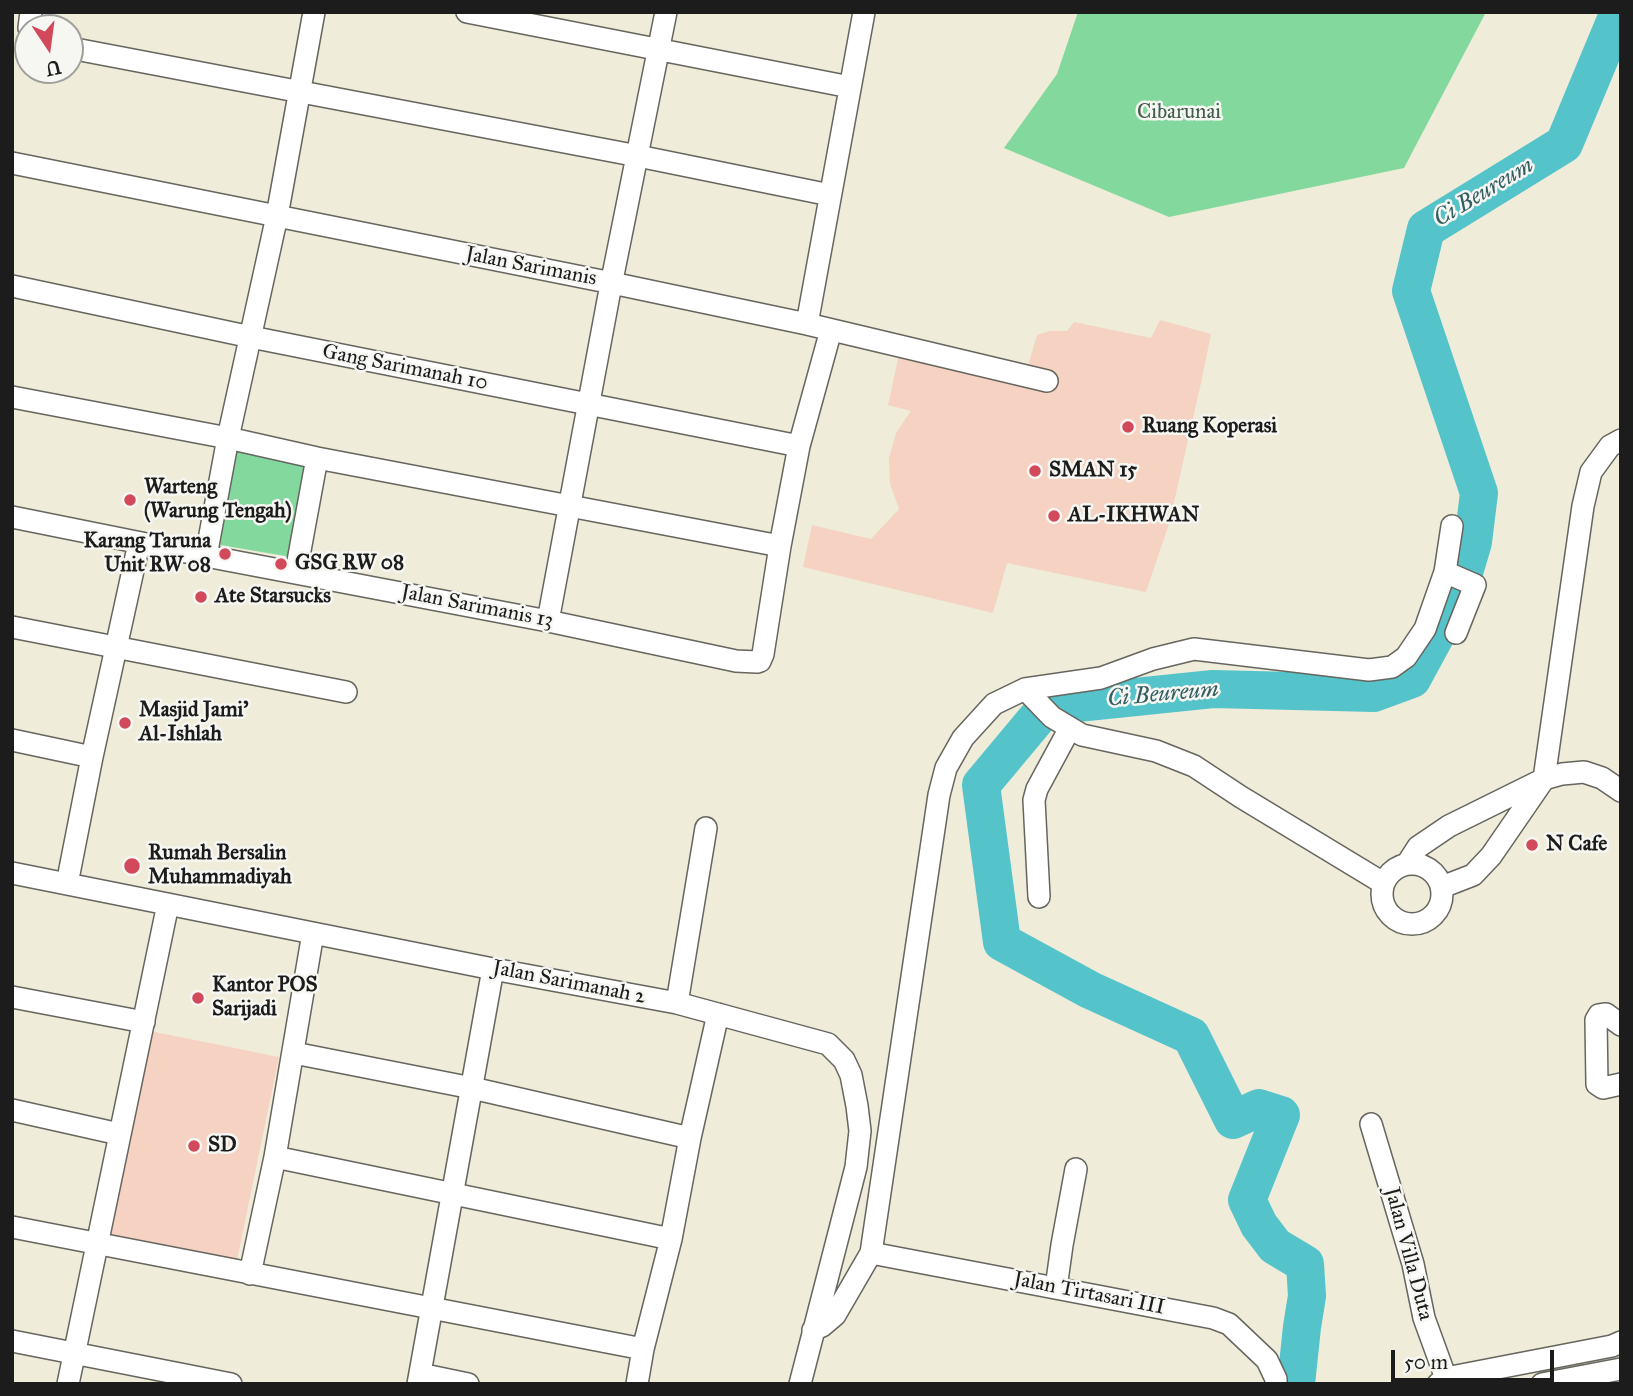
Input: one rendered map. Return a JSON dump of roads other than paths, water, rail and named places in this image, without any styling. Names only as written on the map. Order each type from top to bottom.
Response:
[{"type":"street","points":[[206,556],[277,216],[314,12]]},
{"type":"street","points":[[467,12],[850,87]]},
{"type":"street","points":[[548,621],[666,12]]},
{"type":"street","points":[[807,324],[864,12]]},
{"type":"street","points":[[84,51],[830,195]]},
{"type":"street","name":"Jalan Sarimanis","points":[[12,163],[807,324],[1047,382]]},
{"type":"street","name":"Gang Sarimanah 10","points":[[12,286],[251,337],[799,446]]},
{"type":"street","points":[[12,397],[780,546],[799,446],[831,330]]},
{"type":"street","points":[[1442,887],[1473,875],[1491,856],[1544,779],[1583,506],[1591,472],[1610,446],[1621,440]]},
{"type":"street","points":[[296,572],[317,458]]},
{"type":"street","name":"Jalan Sarimanis 13","points":[[12,517],[548,621],[736,661],[757,662],[763,654],[780,546]]},
{"type":"street","points":[[1047,709],[1101,678],[1153,659],[1194,649],[1369,670],[1392,667],[1406,657],[1456,577],[1452,526]]},
{"type":"street","points":[[67,884],[139,543]]},
{"type":"street","points":[[1455,633],[1475,585],[1456,577]]},
{"type":"street","points":[[12,627],[346,692]]},
{"type":"street","points":[[813,1330],[835,1315],[871,1253],[939,795],[946,768],[962,738],[994,704],[1047,709],[1082,735],[1156,751],[1194,766],[1383,883]]},
{"type":"street","points":[[1039,897],[1034,800],[1047,709]]},
{"type":"street","points":[[12,740],[92,757]]},
{"type":"street","points":[[1407,864],[1418,847],[1449,826],[1544,779],[1584,772],[1602,778],[1621,791]]},
{"type":"street","points":[[677,1003],[706,828]]},
{"type":"street","points":[[1415,863],[1434,872],[1442,887],[1442,898],[1435,914],[1425,921],[1403,923],[1393,918],[1383,905],[1383,883],[1397,867],[1415,863]]},
{"type":"street","name":"Jalan Sarimanah 2","points":[[12,873],[677,1003],[828,1044],[844,1060],[851,1075],[860,1131],[856,1167],[800,1384]]},
{"type":"street","points":[[68,1384],[168,904]]},
{"type":"street","points":[[250,1274],[275,1157],[313,933]]},
{"type":"street","points":[[468,1384],[419,1379],[493,969]]},
{"type":"street","points":[[12,997],[144,1021]]},
{"type":"street","points":[[637,1384],[643,1349],[671,1239],[718,1014]]},
{"type":"street","points":[[1621,1025],[1606,1014],[1599,1015],[1596,1020],[1597,1084],[1603,1088],[1621,1084]]},
{"type":"street","points":[[293,1053],[472,1088],[690,1138]]},
{"type":"street","points":[[12,1110],[119,1134]]},
{"type":"street","name":"Jalan Villa Duta","points":[[1371,1124],[1413,1264],[1422,1311],[1444,1382]]},
{"type":"street","points":[[275,1157],[671,1239]]},
{"type":"street","points":[[1056,1288],[1076,1169]]},
{"type":"street","points":[[12,1227],[643,1349]]},
{"type":"street","name":"Jalan Tirtasari III","points":[[871,1253],[1213,1318],[1229,1324],[1267,1360],[1276,1384]]},
{"type":"street","points":[[12,1341],[231,1384]]},
{"type":"street","points":[[1444,1382],[1621,1342]]},
{"type":"street","points":[[1542,1384],[1621,1368]]},
{"type":"waterway","name":"Ci Beureum","points":[[1296,1384],[1307,1296],[1305,1264],[1275,1246],[1259,1225],[1247,1200],[1281,1115],[1259,1108],[1233,1120],[1191,1036],[1090,990],[1002,942],[981,785],[1042,712],[1058,705],[1213,689],[1374,693],[1412,679],[1457,596],[1473,542],[1479,493],[1411,291],[1426,229],[1564,144],[1619,12]]},
{"type":"place","name":"Ruang Koperasi","points":[[1128,427]]},
{"type":"place","name":"SMAN 15","points":[[1035,471]]},
{"type":"place","name":"Warteng (Warung Tengah)","points":[[130,500]]},
{"type":"place","name":"AL-IKHWAN","points":[[1054,516]]},
{"type":"place","name":"Karang Taruna Unit RW 08","points":[[225,554]]},
{"type":"place","name":"GSG RW 08","points":[[281,564]]},
{"type":"place","name":"Ate Starsucks","points":[[201,597]]},
{"type":"place","name":"Masjid Jami' Al-Ishlah","points":[[125,723]]},
{"type":"place","name":"N Cafe","points":[[1532,845]]},
{"type":"place","name":"Rumah Bersalin Muhammadiyah","points":[[132,866]]},
{"type":"place","name":"Kantor POS Sarijadi","points":[[198,998]]},
{"type":"place","name":"SD","points":[[194,1146]]},
{"type":"park label","name":"Cibarunai","points":[[1179,113]]}]
